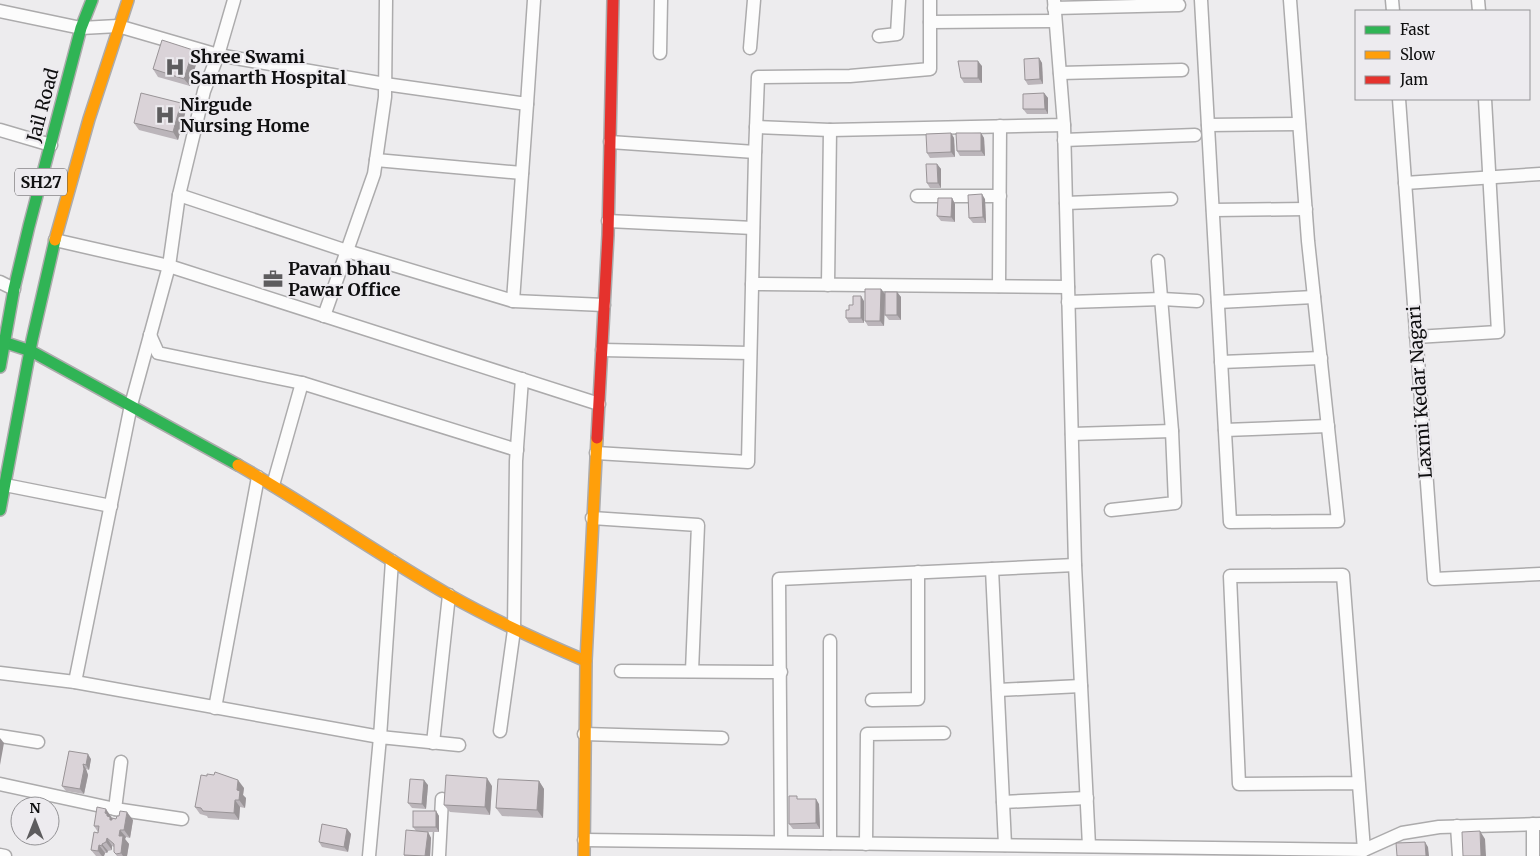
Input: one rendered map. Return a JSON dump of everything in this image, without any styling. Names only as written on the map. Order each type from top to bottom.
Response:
[{"type":"street","name":"Jail Road","points":[[0,367],[2,342],[29,226],[81,28],[92,0]]},
{"type":"street","points":[[0,510],[55,240],[103,73],[128,0]]},
{"type":"street","points":[[75,682],[131,404],[169,266],[179,194],[204,91],[218,55],[234,0]]},
{"type":"street","points":[[324,316],[374,174],[385,97],[386,0]]},
{"type":"street","points":[[512,301],[534,0]]},
{"type":"street","points":[[584,856],[586,661],[608,221],[613,0]]},
{"type":"street","points":[[660,53],[661,0]]},
{"type":"street","points":[[750,48],[754,0]]},
{"type":"street","points":[[879,36],[897,34],[899,0]]},
{"type":"street","points":[[596,453],[748,462],[758,78],[850,76],[930,69],[930,0]]},
{"type":"street","points":[[1201,0],[1230,522],[1338,521],[1314,297],[1290,0]]},
{"type":"street","points":[[930,22],[1054,10],[1179,5]]},
{"type":"street","points":[[1054,10],[1064,125],[1075,565],[1089,846]]},
{"type":"street","points":[[0,11],[81,28],[118,26],[218,55],[385,84],[527,104]]},
{"type":"street","points":[[1060,73],[1182,70]]},
{"type":"street","name":"Laxmi Kedar Nagari","points":[[1399,100],[1434,579],[1540,574]]},
{"type":"street","points":[[1416,337],[1498,332],[1485,100]]},
{"type":"street","points":[[1208,125],[1299,124]]},
{"type":"street","points":[[756,128],[830,130],[1064,125]]},
{"type":"street","points":[[999,286],[1000,126]]},
{"type":"street","points":[[0,130],[51,145]]},
{"type":"street","points":[[828,285],[830,130]]},
{"type":"street","points":[[1064,140],[1195,134]]},
{"type":"street","points":[[610,142],[755,152]]},
{"type":"street","points":[[376,160],[522,173]]},
{"type":"street","points":[[1405,183],[1540,174]]},
{"type":"street","points":[[179,194],[347,250],[512,301],[604,304]]},
{"type":"street","points":[[917,196],[1000,196]]},
{"type":"street","points":[[1066,203],[1171,200]]},
{"type":"street","points":[[1213,210],[1306,209]]},
{"type":"street","points":[[608,221],[753,228]]},
{"type":"street","points":[[55,240],[169,266],[599,404]]},
{"type":"street","points":[[1111,510],[1175,503],[1172,432],[1158,261]]},
{"type":"street","points":[[0,282],[14,288]]},
{"type":"street","points":[[752,284],[1068,287]]},
{"type":"street","points":[[1218,302],[1314,297]]},
{"type":"street","points":[[1068,302],[1162,299],[1198,301]]},
{"type":"street","points":[[150,335],[158,353],[302,382],[517,450]]},
{"type":"street","points":[[2,342],[31,351],[131,404],[273,485],[449,595],[514,630],[586,661]]},
{"type":"street","points":[[602,350],[750,353]]},
{"type":"street","points":[[1221,362],[1321,358]]},
{"type":"street","points":[[500,730],[514,630],[517,450],[522,379]]},
{"type":"street","points":[[273,485],[302,382]]},
{"type":"street","points":[[1225,430],[1328,426]]},
{"type":"street","points":[[1072,434],[1172,432]]},
{"type":"street","points":[[215,708],[258,476]]},
{"type":"street","points":[[5,485],[111,506]]},
{"type":"street","points":[[592,518],[698,525],[692,671]]},
{"type":"street","points":[[369,856],[380,737],[392,561]]},
{"type":"street","points":[[781,842],[779,579],[1075,565]]},
{"type":"street","points":[[992,569],[1005,845]]},
{"type":"street","points":[[872,700],[918,699],[918,572]]},
{"type":"street","points":[[1359,783],[1239,784],[1230,576],[1343,575],[1359,783],[1364,850]]},
{"type":"street","points":[[433,743],[449,595]]},
{"type":"street","points":[[830,641],[830,843]]},
{"type":"street","points":[[621,671],[781,672]]},
{"type":"street","points":[[0,673],[75,682],[380,737],[459,746]]},
{"type":"street","points":[[998,690],[1081,686]]},
{"type":"street","points":[[866,844],[867,734],[944,733]]},
{"type":"street","points":[[584,734],[722,738]]},
{"type":"street","points":[[0,736],[38,742]]},
{"type":"street","points":[[115,808],[121,762]]},
{"type":"street","points":[[0,784],[115,808],[182,819]]},
{"type":"street","points":[[1003,802],[1087,798]]},
{"type":"street","points":[[439,856],[442,799]]},
{"type":"street","points":[[584,840],[1089,846],[1275,852],[1364,850],[1402,833],[1439,827],[1537,824],[1533,856]]},
{"type":"street","points":[[1457,826],[1459,856]]},
{"type":"street","points":[[0,855],[5,856]]},
{"type":"building","points":[[162,40],[193,50],[184,79],[153,69]]},
{"type":"building","points":[[1039,58],[1040,79],[1025,80],[1024,59]]},
{"type":"building","points":[[958,61],[978,61],[978,78],[961,78]]},
{"type":"building","points":[[141,93],[181,103],[173,132],[134,123]]},
{"type":"building","points":[[1044,93],[1045,109],[1023,109],[1023,94]]},
{"type":"building","points":[[951,133],[951,152],[927,153],[926,134]]},
{"type":"building","points":[[956,133],[981,133],[981,151],[957,151]]},
{"type":"building","points":[[926,164],[937,164],[938,183],[927,183]]},
{"type":"building","points":[[982,194],[983,217],[969,218],[968,195]]},
{"type":"building","points":[[938,198],[952,198],[951,217],[937,216]]},
{"type":"building","points":[[865,289],[881,289],[880,321],[865,321]]},
{"type":"building","points":[[885,292],[897,292],[897,315],[885,315]]},
{"type":"building","points":[[853,296],[861,296],[861,318],[846,318],[846,310],[849,310],[849,305],[853,305]]},
{"type":"building","points":[[69,751],[88,754],[86,765],[83,764],[84,769],[80,789],[62,786]]},
{"type":"building","points":[[215,772],[238,780],[239,800],[235,800],[234,813],[203,811],[201,808],[195,807],[201,775],[214,775]]},
{"type":"building","points":[[446,775],[487,778],[485,807],[444,805]]},
{"type":"building","points":[[410,779],[424,780],[422,804],[408,803]]},
{"type":"building","points":[[498,779],[539,781],[537,810],[496,808]]},
{"type":"building","points":[[789,796],[797,796],[797,799],[816,799],[816,823],[789,824]]},
{"type":"building","points":[[97,807],[106,809],[105,813],[110,817],[110,820],[112,818],[116,819],[120,811],[127,812],[124,830],[120,830],[119,836],[123,836],[121,853],[116,854],[114,852],[114,844],[107,838],[102,846],[99,845],[98,851],[91,850],[94,832],[98,833],[99,826],[94,826]]},
{"type":"building","points":[[413,811],[436,811],[436,827],[413,827]]},
{"type":"building","points":[[322,824],[347,829],[344,847],[319,842]]},
{"type":"building","points":[[406,830],[428,832],[425,856],[404,855]]},
{"type":"building","points":[[1480,831],[1481,856],[1463,856],[1462,832]]},
{"type":"building","points":[[1425,842],[1426,856],[1397,856],[1396,843]]},
{"type":"traffic: fast","points":[[0,367],[14,289],[29,226],[81,28],[92,0]]},
{"type":"traffic: fast","points":[[0,510],[32,340],[55,240]]},
{"type":"traffic: fast","points":[[0,341],[31,351],[238,465]]},
{"type":"traffic: slow","points":[[55,240],[89,119],[128,0]]},
{"type":"traffic: slow","points":[[584,856],[586,661],[597,438]]},
{"type":"traffic: slow","points":[[238,465],[449,595],[516,630],[586,661]]},
{"type":"traffic: jam","points":[[597,438],[608,235],[613,0]]},
{"type":"place","name":"Shree Swami Samarth Hospital","points":[[175,67]]},
{"type":"place","name":"Nirgude Nursing Home","points":[[165,115]]},
{"type":"place","name":"Pavan bhau Pawar Office","points":[[273,279]]}]
